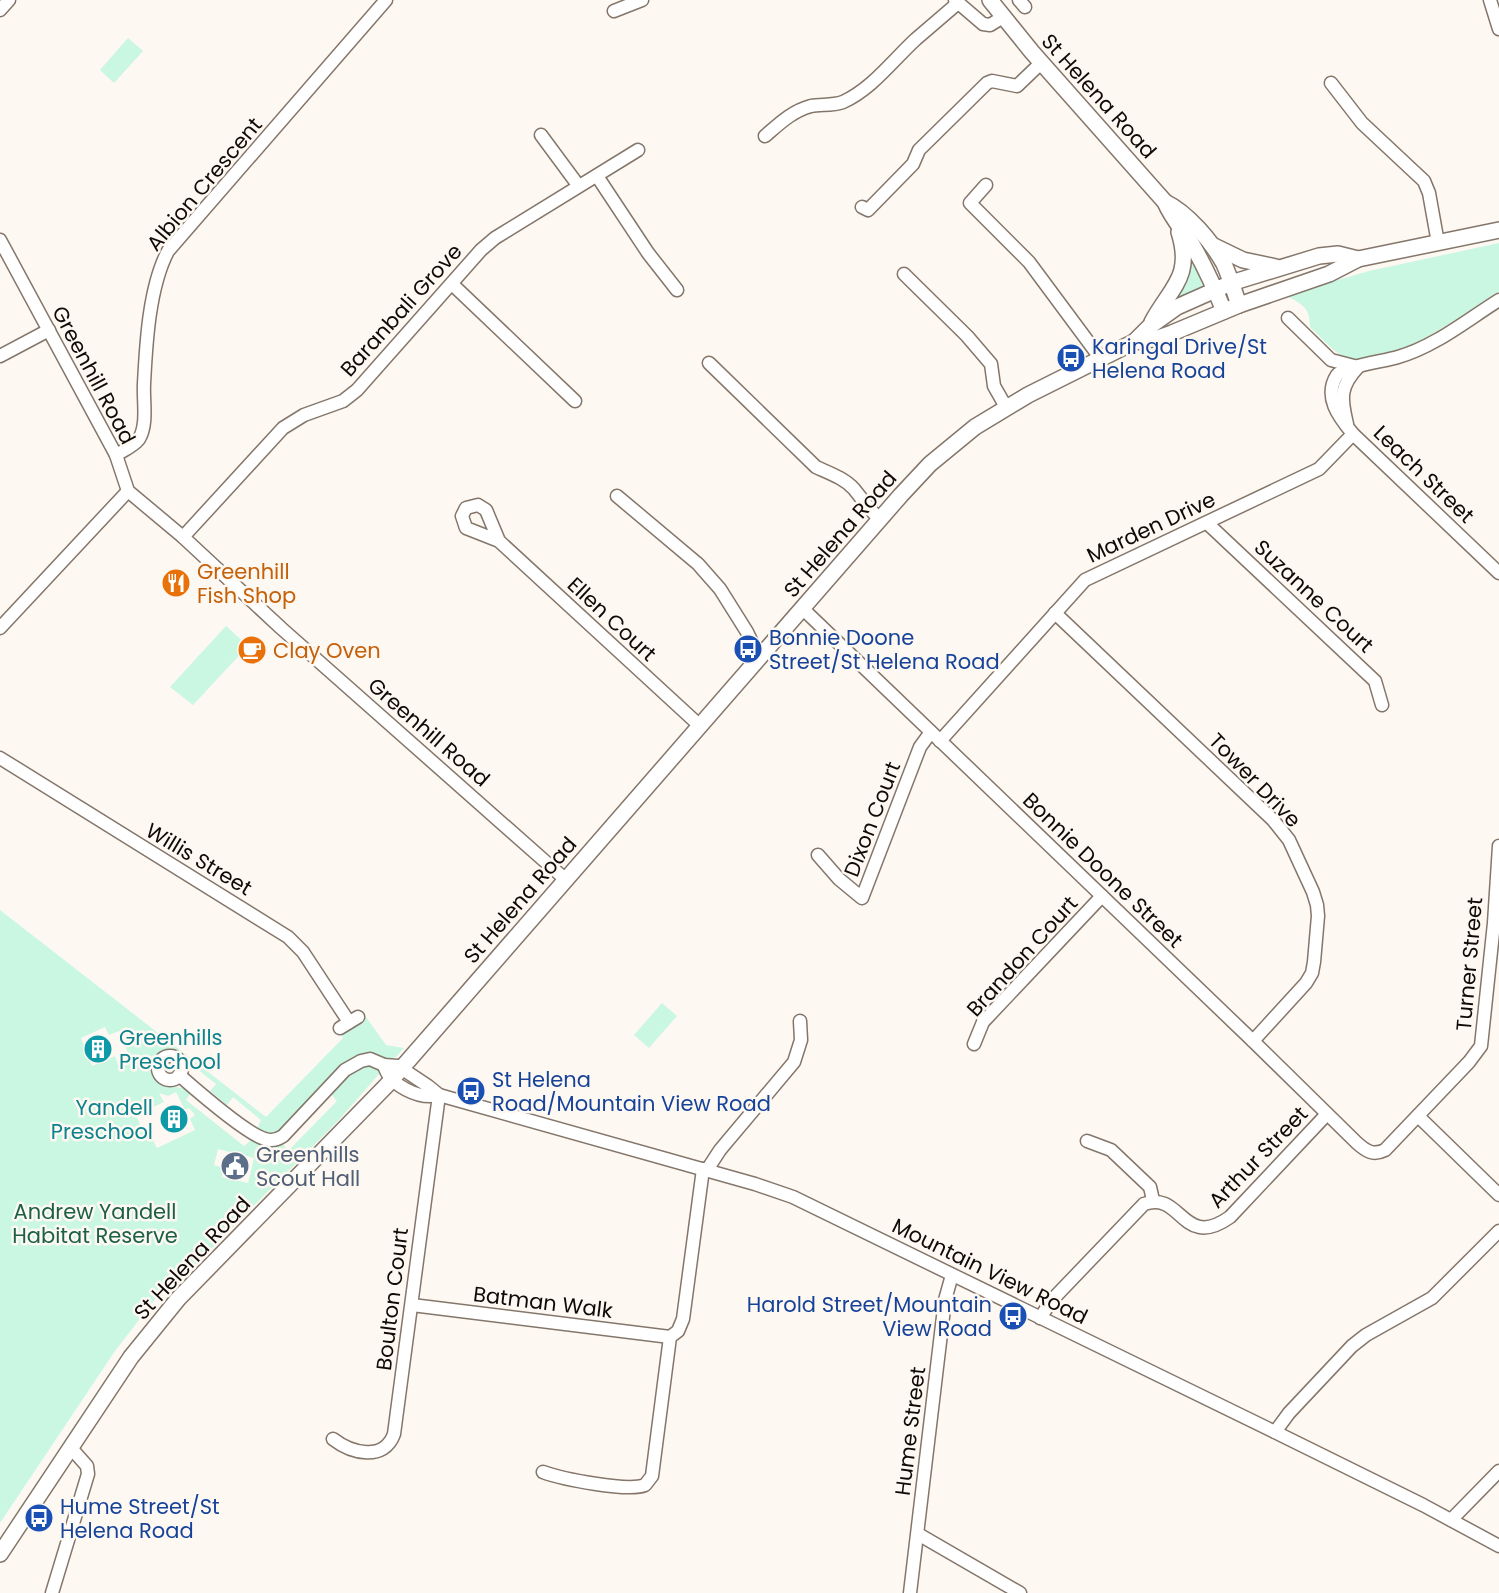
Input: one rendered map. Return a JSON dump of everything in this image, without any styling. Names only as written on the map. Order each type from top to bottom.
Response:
[{"type":"main road","name":"St Helena Road","points":[[990,0],[1041,63],[1165,202],[1176,223],[1192,245],[1215,289],[1224,311],[1158,338],[1134,342]]},
{"type":"main road","name":"St Helena Road","points":[[1165,202],[1181,211],[1209,243],[1223,264],[1239,305]]},
{"type":"main road","points":[[1149,327],[1181,276],[1184,254],[1176,223]]},
{"type":"main road","points":[[1224,311],[1329,274],[1358,259],[1499,230]]},
{"type":"main road","points":[[1209,243],[1243,260],[1279,267]]},
{"type":"main road","points":[[1215,289],[1279,267],[1329,255],[1358,259]]},
{"type":"main road","name":"St Helena Road","points":[[0,1554],[131,1357],[178,1299],[397,1073],[699,725],[930,464],[953,443],[1006,407],[1134,342],[1149,327],[1177,307],[1215,289]]},
{"type":"street","points":[[0,10],[9,0]]},
{"type":"street","name":"Albion Crescent","points":[[116,454],[138,441],[143,426],[143,384],[154,287],[161,264],[168,251],[386,0]]},
{"type":"street","points":[[614,11],[642,0]]},
{"type":"street","points":[[1490,0],[1499,29]]},
{"type":"street","points":[[765,136],[795,112],[813,106],[842,102],[857,93],[889,67],[956,1],[983,24],[990,25],[1003,17]]},
{"type":"street","points":[[862,207],[868,210],[913,164],[919,150],[987,83],[992,81],[1017,86],[1041,63]]},
{"type":"street","points":[[1331,83],[1362,123],[1424,181],[1429,193],[1438,243]]},
{"type":"street","points":[[541,135],[578,185]]},
{"type":"street","name":"Baranbali Grove","points":[[183,537],[283,428],[304,415],[343,401],[357,390],[481,250],[495,238],[638,150]]},
{"type":"street","points":[[597,176],[648,253],[677,290]]},
{"type":"street","points":[[986,185],[970,202],[1029,262],[1101,359]]},
{"type":"street","name":"Greenhill Road","points":[[0,240],[116,454],[128,491],[183,537],[281,628],[565,879]]},
{"type":"street","points":[[904,274],[967,336],[991,364],[994,386],[1006,407]]},
{"type":"street","points":[[452,284],[575,401]]},
{"type":"street","points":[[1288,318],[1331,360],[1358,367],[1407,354],[1429,344],[1499,300]]},
{"type":"street","points":[[0,356],[49,330]]},
{"type":"street","points":[[709,363],[816,467],[837,476],[853,488],[867,508],[880,519]]},
{"type":"street","name":"Leach Street","points":[[1358,367],[1337,394],[1351,431],[1499,573]]},
{"type":"street","name":"Marden Drive","points":[[935,736],[1090,576],[1208,523],[1319,469],[1351,431]]},
{"type":"street","points":[[0,628],[128,491]]},
{"type":"street","points":[[617,496],[698,564],[720,590],[747,632],[759,657]]},
{"type":"street","name":"Suzanne Court","points":[[1208,523],[1375,681],[1382,705]]},
{"type":"street","name":"Ellen Court","points":[[499,541],[699,725]]},
{"type":"street","name":"Bonnie Doone Street","points":[[802,608],[1327,1114],[1365,1149],[1372,1153],[1379,1153]]},
{"type":"street","name":"Tower Drive","points":[[1055,613],[1273,820],[1289,840],[1313,892],[1318,916],[1312,973],[1306,983],[1253,1041]]},
{"type":"street","name":"Dixon Court","points":[[818,855],[839,879],[862,898],[920,747],[935,736]]},
{"type":"street","name":"Willis Street","points":[[0,758],[288,937],[303,952],[349,1022]]},
{"type":"street","name":"Turner Street","points":[[1379,1153],[1385,1150],[1418,1116],[1481,1046],[1496,923],[1499,846]]},
{"type":"street","name":"Brandon Court","points":[[974,1044],[983,1022],[1102,896]]},
{"type":"street","points":[[543,1472],[566,1478],[633,1488],[640,1487],[649,1481],[654,1468],[670,1337],[678,1331],[683,1319],[705,1169],[794,1062],[801,1040],[800,1021]]},
{"type":"street","points":[[179,1075],[248,1130],[271,1140],[283,1136],[352,1064],[370,1059],[397,1073]]},
{"type":"street","name":"Mountain View Road","points":[[397,1073],[439,1095],[705,1169],[792,1197],[1275,1432],[1499,1546]]},
{"type":"street","name":"Boulton Court","points":[[333,1439],[351,1450],[375,1453],[385,1449],[391,1441],[412,1305],[439,1095]]},
{"type":"street","name":"Arthur Street","points":[[1153,1200],[1165,1202],[1188,1224],[1203,1227],[1218,1225],[1230,1217],[1327,1114]]},
{"type":"street","points":[[1418,1116],[1499,1196]]},
{"type":"street","points":[[1040,1318],[1052,1300],[1144,1204],[1153,1200],[1150,1188],[1111,1150],[1088,1141]]},
{"type":"street","points":[[1275,1432],[1288,1413],[1352,1346],[1366,1335],[1432,1298],[1499,1231]]},
{"type":"street","name":"Hume Street","points":[[910,1593],[945,1300],[952,1275]]},
{"type":"street","name":"Batman Walk","points":[[412,1305],[670,1337]]},
{"type":"street","points":[[52,1593],[88,1474],[87,1466],[71,1448]]},
{"type":"street","points":[[1451,1520],[1499,1471]]},
{"type":"street","points":[[918,1534],[1020,1593]]},
{"type":"green space","points":[[128,38],[143,51],[114,83],[100,70]]},
{"type":"green space","points":[[1499,243],[1499,291],[1425,338],[1382,356],[1362,359],[1340,355],[1310,327],[1310,320],[1304,306],[1285,295],[1369,271]]},
{"type":"green space","points":[[1188,252],[1194,260],[1203,287],[1171,303]]},
{"type":"green space","points":[[226,626],[248,646],[193,705],[170,687]]},
{"type":"green space","name":"Andrew Yandell Habitat Reserve","points":[[0,910],[266,1117],[343,1038],[341,1034],[366,1017],[386,1045],[404,1048],[392,1058],[360,1055],[348,1061],[284,1127],[274,1132],[268,1133],[257,1129],[261,1120],[233,1097],[227,1105],[210,1091],[216,1084],[182,1057],[169,1051],[157,1057],[153,1071],[156,1077],[165,1084],[191,1093],[186,1100],[244,1146],[251,1140],[267,1146],[281,1143],[289,1150],[337,1101],[331,1094],[351,1073],[369,1066],[377,1067],[380,1073],[337,1122],[177,1283],[163,1289],[115,1351],[0,1523]],"holes":[[[105,1027],[109,1035],[119,1031],[130,1058],[118,1064],[115,1056],[92,1066],[81,1038]],[[176,1092],[185,1110],[189,1108],[195,1115],[190,1119],[195,1130],[157,1148],[151,1136],[146,1138],[136,1115],[164,1102],[159,1093],[168,1096]],[[218,1149],[254,1158],[248,1183],[222,1177],[224,1168],[214,1165]]]},
{"type":"green space","points":[[662,1003],[677,1016],[649,1048],[634,1035]]},
{"type":"place","name":"Karingal Drive/St Helena Road","points":[[1071,358]]},
{"type":"place","name":"Greenhill Fish Shop","points":[[176,583]]},
{"type":"place","name":"Bonnie Doone Street/St Helena Road","points":[[748,649]]},
{"type":"place","name":"Clay Oven","points":[[252,650]]},
{"type":"place","name":"Greenhills Preschool","points":[[98,1049]]},
{"type":"place","name":"St Helena Road/Mountain View Road","points":[[471,1091]]},
{"type":"place","name":"Yandell Preschool","points":[[174,1119]]},
{"type":"place","name":"Greenhills Scout Hall","points":[[235,1166]]},
{"type":"place","name":"Harold Street/Mountain View Road","points":[[1013,1316]]},
{"type":"place","name":"Hume Street/St Helena Road","points":[[39,1518]]}]
